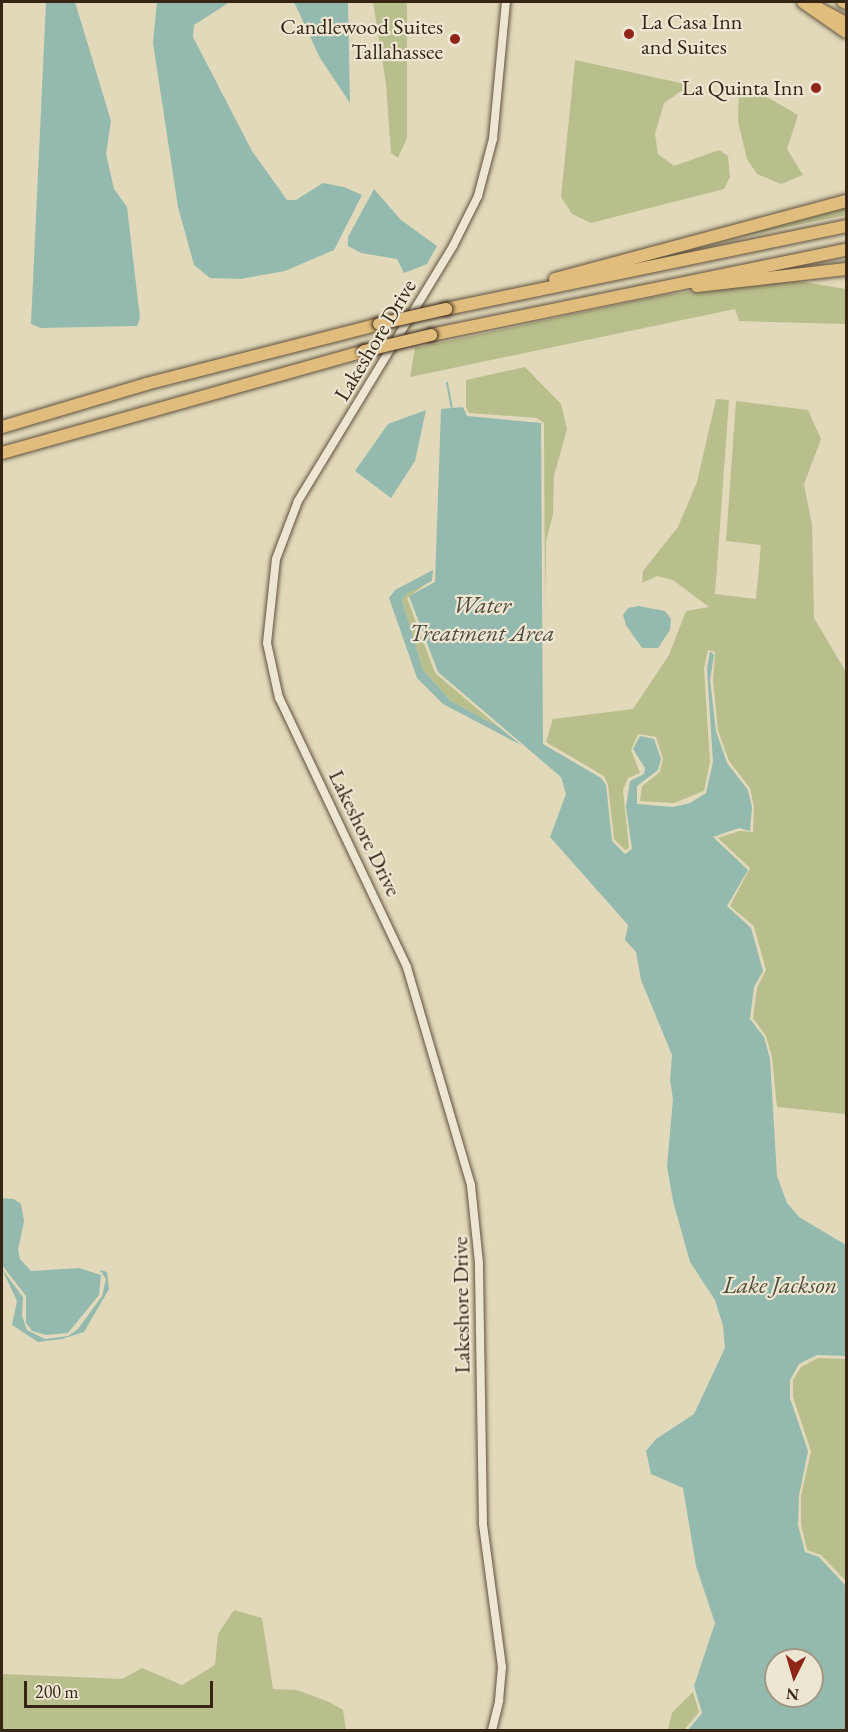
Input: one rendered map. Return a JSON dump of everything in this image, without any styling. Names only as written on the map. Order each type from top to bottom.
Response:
[{"type":"highway","points":[[803,2],[846,32]]},
{"type":"highway","points":[[534,289],[571,273],[846,201]]},
{"type":"highway","points":[[2,426],[146,384],[379,324],[534,289],[846,226]]},
{"type":"highway","points":[[2,453],[196,395],[364,351],[648,288],[846,250]]},
{"type":"highway","points":[[648,288],[846,269]]},
{"type":"main road","points":[[808,2],[846,22]]},
{"type":"main road","points":[[842,2],[846,4]]},
{"type":"street","name":"Lakeshore Drive","points":[[492,1731],[500,1701],[501,1667],[483,1524],[479,1263],[471,1185],[407,967],[279,698],[267,643],[274,569],[298,501],[453,246],[478,196],[493,139],[506,2]]},
{"type":"green space","points":[[373,2],[407,2],[407,138],[398,158],[391,153],[386,84]]},
{"type":"green space","points":[[575,60],[690,85],[664,103],[655,134],[658,154],[674,166],[719,150],[728,156],[730,177],[724,189],[591,223],[572,214],[561,197]]},
{"type":"green space","points":[[739,81],[798,115],[787,149],[803,175],[781,184],[757,174],[747,159],[738,122]]},
{"type":"green space","points":[[846,204],[846,215],[657,254]]},
{"type":"green space","points":[[785,279],[846,289],[846,324],[739,321],[735,309],[410,377],[415,348],[664,295]]},
{"type":"green space","points":[[525,367],[561,404],[567,429],[554,476],[553,514],[546,542],[545,612],[544,423],[537,418],[469,413],[466,407],[466,380]]},
{"type":"green space","points":[[716,399],[729,400],[715,594],[756,599],[761,545],[726,541],[736,401],[808,410],[821,439],[804,484],[812,525],[814,618],[846,672],[846,1114],[777,1107],[772,1057],[766,1036],[753,1018],[757,988],[766,970],[754,926],[730,906],[750,868],[718,838],[739,831],[753,832],[754,807],[750,788],[729,761],[718,730],[713,680],[715,652],[708,650],[704,669],[710,762],[704,791],[674,803],[640,801],[642,786],[660,772],[663,759],[656,737],[638,734],[631,750],[640,773],[628,778],[623,790],[629,848],[625,850],[614,839],[608,785],[604,776],[546,742],[553,719],[633,709],[669,655],[686,611],[709,607],[673,580],[657,576],[642,583],[643,571],[678,527],[697,482]]},
{"type":"green space","points":[[427,583],[407,598],[435,673],[499,727],[451,701],[423,670],[402,600],[405,594]]},
{"type":"green space","points":[[818,1358],[846,1359],[846,1581],[821,1555],[807,1550],[801,1524],[801,1496],[811,1451],[793,1397],[793,1380],[801,1367]]},
{"type":"green space","points":[[234,1610],[262,1618],[273,1689],[297,1690],[329,1702],[343,1710],[346,1730],[2,1730],[2,1674],[122,1679],[142,1668],[182,1685],[215,1665],[218,1634]]},
{"type":"green space","points":[[693,1692],[699,1712],[684,1730],[668,1730],[672,1713]]},
{"type":"water","points":[[46,2],[75,2],[111,121],[106,154],[114,189],[127,207],[140,318],[137,326],[41,328],[31,324]]},
{"type":"water","points":[[157,2],[230,2],[194,25],[193,37],[252,151],[287,200],[296,200],[323,183],[344,187],[362,195],[334,250],[285,271],[240,279],[210,278],[194,265],[178,207],[153,43]]},
{"type":"water","points":[[294,2],[348,2],[350,103],[320,58]]},
{"type":"water","points":[[374,189],[401,220],[437,246],[427,264],[404,273],[397,259],[361,253],[348,246],[348,237]]},
{"type":"water","name":"Lake Jackson","points":[[463,407],[467,416],[541,423],[543,744],[601,778],[606,785],[612,841],[625,854],[632,849],[626,807],[630,781],[644,774],[645,768],[633,749],[640,736],[654,739],[661,759],[658,770],[637,786],[637,804],[673,807],[690,803],[706,793],[713,762],[707,669],[710,651],[714,655],[710,680],[716,731],[727,763],[748,790],[752,807],[750,831],[739,828],[713,837],[748,870],[727,906],[751,928],[763,971],[754,987],[750,1019],[764,1037],[770,1059],[777,1176],[787,1203],[799,1217],[846,1245],[846,1356],[817,1355],[799,1364],[790,1380],[790,1398],[808,1451],[799,1496],[798,1525],[805,1552],[819,1557],[846,1586],[846,1730],[688,1730],[702,1713],[694,1686],[715,1623],[696,1566],[683,1488],[651,1474],[646,1451],[656,1439],[694,1414],[725,1348],[723,1326],[715,1300],[690,1262],[673,1201],[667,1166],[673,1099],[670,1080],[672,1055],[641,980],[636,952],[625,940],[628,925],[550,837],[566,794],[561,777],[438,672],[409,596],[435,582],[441,409]]},
{"type":"water","points":[[426,410],[415,461],[391,498],[355,471],[388,424]]},
{"type":"water","points":[[433,570],[432,581],[406,594],[402,600],[423,670],[451,701],[499,727],[521,745],[443,704],[417,678],[389,598],[395,590]]},
{"type":"water","points":[[639,606],[665,611],[671,619],[670,630],[658,648],[642,648],[626,625],[623,615],[628,608]]},
{"type":"water","points":[[2,1198],[14,1199],[21,1204],[24,1221],[18,1250],[20,1259],[31,1271],[79,1268],[101,1275],[99,1295],[68,1333],[46,1335],[32,1331],[26,1323],[26,1296],[2,1265]]},
{"type":"water","points":[[2,1269],[23,1297],[22,1316],[27,1330],[45,1339],[68,1336],[78,1329],[102,1296],[106,1279],[100,1270],[107,1272],[109,1289],[84,1332],[62,1339],[38,1342],[12,1325],[17,1301]]},
{"type":"waterway","points":[[447,383],[452,408]]},
{"type":"place","name":"La Casa Inn and Suites","points":[[629,34]]},
{"type":"place","name":"Candlewood Suites Tallahassee","points":[[455,39]]},
{"type":"place","name":"La Quinta Inn","points":[[816,88]]},
{"type":"water label","name":"Water Treatment Area","points":[[482,619]]}]
